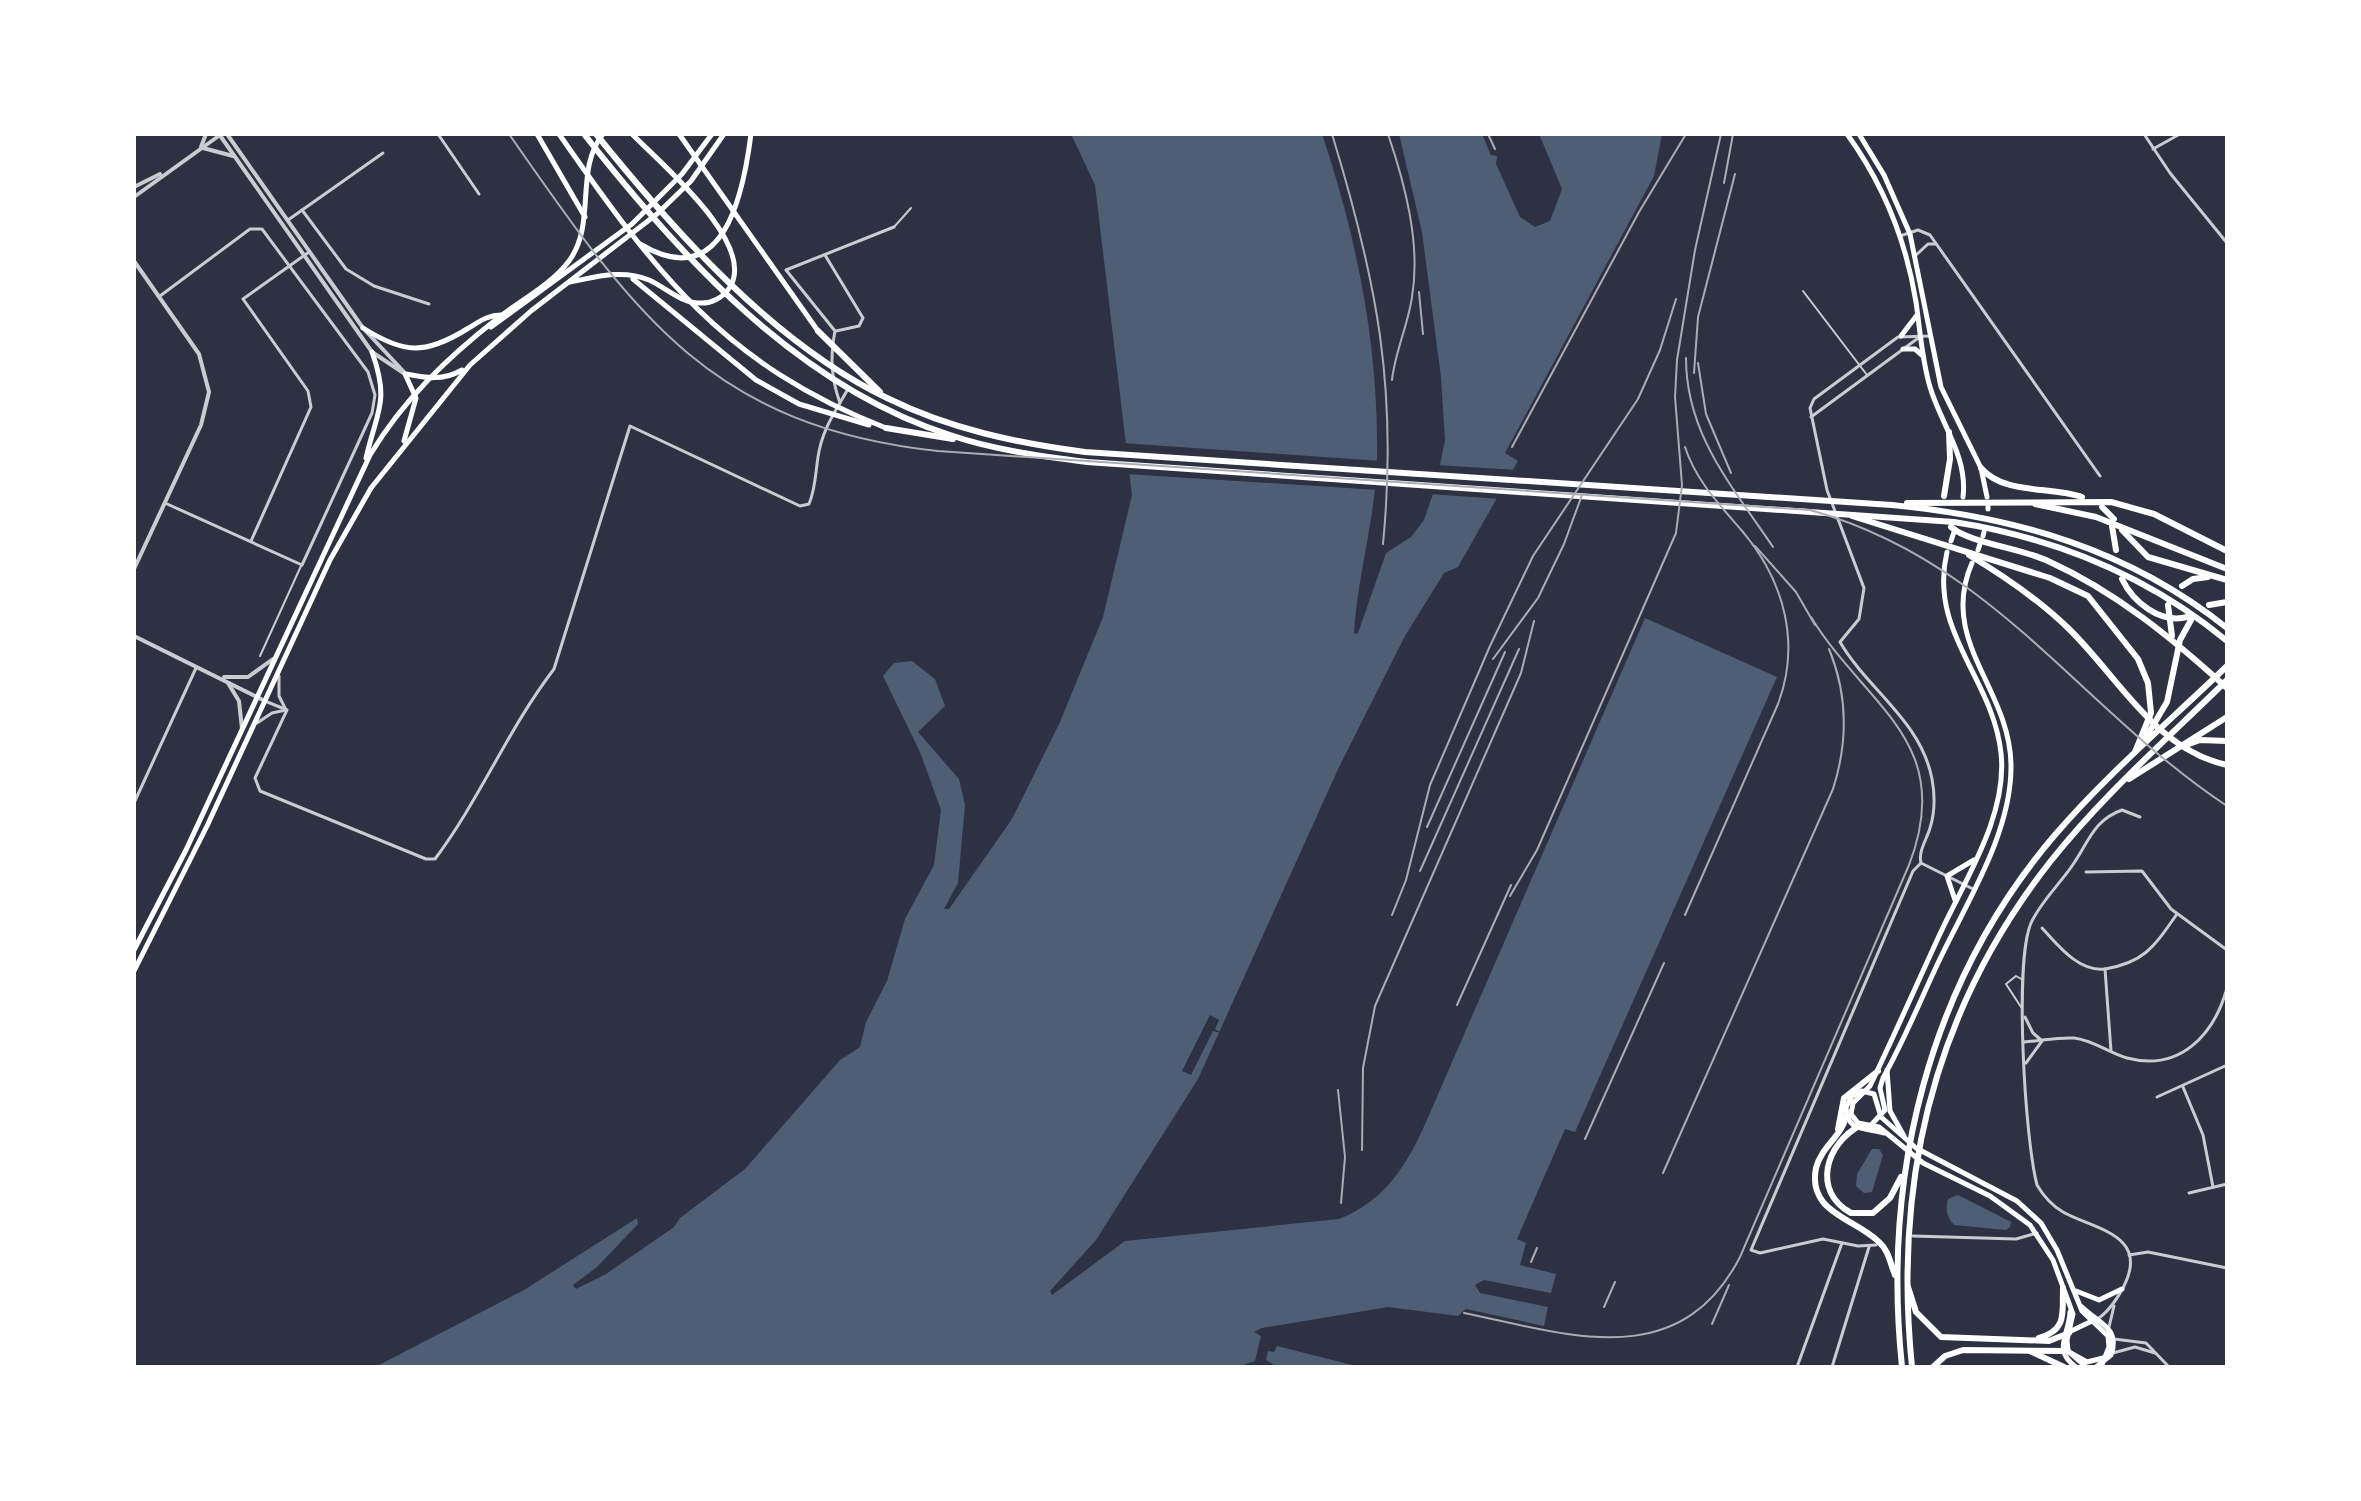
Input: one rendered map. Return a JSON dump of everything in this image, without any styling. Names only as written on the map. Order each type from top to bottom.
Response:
[{"type":"highway","points":[[584,134],[677,242],[788,347],[839,383],[880,406],[968,441]]},
{"type":"highway","points":[[596,134],[684,235],[768,317],[819,358],[885,397],[956,426],[1007,440],[1085,452],[1892,505],[1978,516],[2073,541],[2168,585],[2227,628]]},
{"type":"highway","points":[[818,331],[885,397]]},
{"type":"highway","points":[[886,428],[1051,458],[1954,522],[2050,543],[2141,582],[2227,641]]},
{"type":"highway","points":[[1944,496],[1950,459],[1949,432]]},
{"type":"highway","points":[[1981,468],[2000,484],[2050,488],[2082,497]]},
{"type":"highway","points":[[1892,505],[2012,501],[2126,504],[2227,551]]},
{"type":"highway","points":[[2012,501],[2079,512],[2227,569]]},
{"type":"highway","points":[[2102,507],[2111,520],[2116,550]]},
{"type":"highway","points":[[1841,512],[2050,578],[2078,590],[2096,604],[2142,666],[2152,704],[2133,757]]},
{"type":"highway","points":[[1956,530],[1970,539],[1993,542],[2053,563],[2120,600],[2174,639],[2227,688]]},
{"type":"highway","points":[[2122,530],[2148,557],[2227,580]]},
{"type":"highway","points":[[1959,550],[2020,588],[2055,616],[2164,735],[2205,759],[2227,765]]},
{"type":"highway","points":[[2182,586],[2193,579],[2216,577]]},
{"type":"highway","points":[[2122,579],[2131,594],[2160,616],[2189,619],[2180,640],[2167,702],[2133,757]]},
{"type":"highway","points":[[2209,605],[2227,602]]},
{"type":"highway","points":[[2168,608],[2169,627],[2174,639]]},
{"type":"highway","points":[[1902,1367],[1897,1232],[1910,1132],[1935,1043],[1980,944],[2053,837],[2227,666]]},
{"type":"highway","points":[[1912,1367],[1906,1280],[1907,1245],[1919,1139],[1946,1046],[1990,950],[2050,862],[2125,781],[2227,680]]},
{"type":"highway","points":[[2125,781],[2227,717]]},
{"type":"highway","points":[[2178,748],[2200,740],[2227,741]]},
{"type":"highway","points":[[1837,1132],[1844,1098],[1878,1071]]},
{"type":"highway","points":[[1846,1116],[1819,1159],[1817,1190],[1831,1212],[1886,1250],[1897,1278]]},
{"type":"highway","points":[[1862,1126],[1838,1146],[1826,1170],[1826,1188],[1839,1207],[1851,1213],[1873,1213],[1890,1198],[1903,1174]]},
{"type":"highway","points":[[1906,1280],[1916,1312],[1941,1337],[2033,1340],[2062,1338],[2069,1333]]},
{"type":"highway","points":[[2033,1340],[2049,1334],[2061,1323],[2065,1314],[2063,1288]]},
{"type":"highway","points":[[2023,1349],[2042,1354],[2064,1367]]},
{"type":"highway","points":[[1933,1367],[1945,1356],[1963,1350],[2065,1350]]},
{"type":"main road","points":[[537,134],[586,218]]},
{"type":"main road","points":[[559,134],[636,242],[680,294],[750,356],[818,399],[886,428]]},
{"type":"main road","points":[[483,331],[567,264],[583,234],[589,166],[603,134]]},
{"type":"main road","points":[[569,282],[625,275],[649,280],[693,303],[711,302],[725,293],[732,282],[732,255],[711,217],[632,134]]},
{"type":"main road","points":[[679,134],[818,331]]},
{"type":"main road","points":[[134,950],[242,729],[364,467],[393,421],[452,355],[632,224],[675,182],[712,134]]},
{"type":"main road","points":[[134,971],[164,917],[348,524],[402,445],[470,365],[569,282],[637,231],[681,191],[724,134]]},
{"type":"main road","points":[[636,242],[666,259],[684,260],[702,255],[719,239],[737,196],[751,134]]},
{"type":"main road","points":[[1847,134],[1883,191],[1900,236],[1929,384],[1961,465],[1963,497]]},
{"type":"main road","points":[[1859,134],[1884,175],[1910,234],[1941,387],[1981,468],[1987,497]]},
{"type":"main road","points":[[625,275],[647,288],[738,367],[784,397],[834,417],[886,428]]},
{"type":"main road","points":[[1901,336],[1917,314]]},
{"type":"main road","points":[[363,328],[386,343],[420,349],[444,344],[490,315],[502,315]]},
{"type":"main road","points":[[1903,349],[1915,349],[1924,358]]},
{"type":"main road","points":[[364,467],[383,398],[382,380],[372,352]]},
{"type":"main road","points":[[405,374],[430,379],[448,377],[470,365]]},
{"type":"main road","points":[[402,445],[416,398],[405,374]]},
{"type":"main road","points":[[1951,541],[1956,530]]},
{"type":"main road","points":[[1885,1133],[1862,1126],[1852,1117],[1851,1106],[1867,1091],[1878,1071],[1998,801],[2002,754],[1992,714],[1948,620],[1942,583],[1947,552]]},
{"type":"main road","points":[[1862,1126],[1881,1117],[1885,1105],[1880,1086],[1973,889],[2004,813],[2011,762],[2003,718],[1963,629],[1961,592],[1972,563]]},
{"type":"main road","points":[[1955,901],[1947,876],[1974,860]]},
{"type":"main road","points":[[1888,1069],[1890,1111],[1906,1140]]},
{"type":"main road","points":[[1867,1091],[1879,1101],[1881,1117],[1906,1140],[1934,1160],[2017,1201],[2030,1213],[2050,1237],[2077,1300],[2111,1337]]},
{"type":"main road","points":[[1867,1091],[1849,1099],[1846,1116],[1862,1126],[1885,1133],[1932,1169],[2001,1202],[2037,1233],[2073,1317],[2065,1350]]},
{"type":"main road","points":[[2073,1289],[2094,1300],[2107,1298],[2122,1289]]},
{"type":"main road","points":[[2069,1303],[2069,1319],[2062,1338],[2065,1350],[2076,1367]]},
{"type":"main road","points":[[2069,1333],[2080,1323],[2095,1320],[2109,1327],[2112,1353],[2103,1364]]},
{"type":"main road","points":[[2103,1364],[2111,1337]]},
{"type":"main road","points":[[2065,1350],[2087,1362],[2103,1364]]},
{"type":"main road","points":[[2065,1350],[2085,1367]]},
{"type":"street","points":[[200,148],[206,134]]},
{"type":"street","points":[[134,197],[220,134],[363,328],[405,374]]},
{"type":"street","points":[[227,134],[372,352],[393,369],[405,374]]},
{"type":"street","points":[[438,134],[479,194]]},
{"type":"street","points":[[2144,134],[2227,243]]},
{"type":"street","points":[[2153,149],[2180,134]]},
{"type":"street","points":[[200,148],[236,158]]},
{"type":"street","points":[[287,221],[383,153]]},
{"type":"street","points":[[134,187],[167,172]]},
{"type":"street","points":[[302,210],[346,269],[374,286],[429,304]]},
{"type":"street","points":[[835,331],[786,270],[894,227]]},
{"type":"street","points":[[160,296],[254,228],[264,231],[368,372],[375,395],[372,413],[302,565],[165,503]]},
{"type":"street","points":[[1900,236],[1918,230],[1930,235],[2100,476]]},
{"type":"street","points":[[1916,255],[1928,244],[1936,244]]},
{"type":"street","points":[[251,541],[311,407],[308,391],[243,299],[307,253]]},
{"type":"street","points":[[825,255],[863,318],[859,326],[835,331]]},
{"type":"street","points":[[134,261],[199,354],[209,389],[201,425],[135,565]]},
{"type":"street","points":[[835,331],[830,354],[832,382],[840,403]]},
{"type":"street","points":[[1931,336],[1901,336],[1814,399],[1810,418],[1827,490],[1864,588],[1859,619],[1840,642],[1910,727],[1929,768],[1933,814],[1919,856],[1921,863],[1973,889]]},
{"type":"street","points":[[1810,418],[1921,336]]},
{"type":"street","points":[[286,710],[255,778],[260,791],[426,859],[435,859],[453,835],[529,702],[554,669],[630,426],[800,506],[809,504],[815,490],[820,447],[848,389]]},
{"type":"street","points":[[134,636],[286,710]]},
{"type":"street","points":[[218,677],[248,677],[275,658]]},
{"type":"street","points":[[134,803],[197,667]]},
{"type":"street","points":[[279,672],[279,696],[286,710]]},
{"type":"street","points":[[226,681],[239,701],[242,729]]},
{"type":"street","points":[[253,726],[272,713],[286,710]]},
{"type":"street","points":[[2109,1327],[2115,1302],[2128,1276],[2129,1255],[2117,1236],[2062,1211],[2045,1198],[2037,1185],[2025,1067],[2024,954],[2031,923],[2093,829],[2122,810],[2140,817]]},
{"type":"street","points":[[1869,1247],[1823,1239],[1760,1253],[1751,1250],[1913,871],[1921,863]]},
{"type":"street","points":[[2086,872],[2142,871],[2177,914],[2227,950]]},
{"type":"street","points":[[2042,928],[2071,958],[2097,970],[2138,960],[2151,950],[2177,914]]},
{"type":"street","points":[[2105,969],[2111,1051]]},
{"type":"street","points":[[2024,1042],[2073,1038],[2147,1061],[2184,1051],[2215,1024],[2227,988]]},
{"type":"street","points":[[2023,1014],[2033,1033],[2042,1041]]},
{"type":"street","points":[[2025,1067],[2042,1041]]},
{"type":"street","points":[[2157,1097],[2226,1068]]},
{"type":"street","points":[[2183,1087],[2203,1135],[2213,1187]]},
{"type":"street","points":[[2189,1193],[2227,1184]]},
{"type":"street","points":[[1910,1233],[2016,1239],[2037,1233]]},
{"type":"street","points":[[1832,1367],[1869,1247],[1875,1241]]},
{"type":"street","points":[[1797,1367],[1843,1242]]},
{"type":"street","points":[[2129,1255],[2148,1252],[2227,1268]]},
{"type":"street","points":[[2095,1320],[2115,1302]]},
{"type":"street","points":[[2111,1337],[2144,1342],[2169,1367]]},
{"type":"street","points":[[2112,1353],[2135,1347],[2158,1354]]},
{"type":"lane","points":[[894,227],[911,208]]},
{"type":"lane","points":[[1803,291],[1867,375]]},
{"type":"lane","points":[[260,656],[302,565]]},
{"type":"lane","points":[[2023,1014],[2018,998],[2006,984],[2016,976],[2024,981]]},
{"type":"water","points":[[1071,134],[1322,134],[1346,213],[1363,294],[1377,417],[1376,480],[1354,634],[1358,633],[1386,553],[1411,537],[1424,520],[1436,485],[1445,440],[1441,377],[1422,232],[1399,134],[1482,134],[1491,155],[1497,156],[1496,164],[1520,217],[1535,227],[1550,221],[1562,189],[1539,134],[1662,134],[1654,176],[1505,453],[1518,461],[1458,567],[1444,573],[1405,636],[1339,767],[1198,1079],[1096,1240],[1050,1291],[1052,1295],[1125,1241],[1339,1219],[1369,1202],[1393,1180],[1426,1122],[1645,618],[1777,677],[1575,1132],[1565,1129],[1517,1239],[1526,1243],[1520,1265],[1556,1274],[1551,1293],[1484,1280],[1475,1285],[1480,1293],[1548,1307],[1544,1326],[1466,1309],[1458,1316],[1388,1307],[1262,1328],[1254,1332],[1261,1336],[1255,1361],[1237,1367],[375,1367],[524,1290],[637,1218],[638,1224],[597,1267],[573,1285],[576,1289],[606,1274],[674,1227],[680,1218],[745,1169],[840,1060],[860,1047],[866,1022],[887,981],[905,919],[934,865],[941,810],[920,752],[883,676],[894,663],[912,661],[935,679],[945,706],[918,732],[959,779],[965,805],[958,883],[944,909],[949,909],[1012,819],[1060,722],[1103,617],[1132,495],[1095,185]]},
{"type":"water","points":[[1872,1149],[1879,1149],[1883,1155],[1872,1192],[1864,1193],[1856,1186],[1857,1174]]},
{"type":"water","points":[[1958,1195],[2011,1222],[2010,1227],[2006,1230],[1954,1225],[1947,1213],[1947,1203],[1948,1199]]},
{"type":"water","points":[[1277,1346],[1360,1367],[1277,1367],[1266,1360],[1268,1351],[1274,1352]]},
{"type":"pier","points":[[1123,443],[1381,461],[1379,490],[1126,474]]},
{"type":"pier","points":[[1436,465],[1517,470],[1501,499],[1429,494]]},
{"type":"pier","points":[[1210,1015],[1219,1020],[1215,1029],[1224,1034],[1213,1031],[1191,1075],[1182,1071]]},
{"type":"railway","points":[[509,134],[595,254],[638,305],[683,349],[733,386],[791,416],[858,437],[938,451],[1810,510],[1875,533],[1932,564],[1984,600],[2174,767],[2227,806]]},
{"type":"railway","points":[[1332,134],[1361,238],[1380,336],[1388,435],[1383,544]]},
{"type":"railway","points":[[1388,134],[1410,214],[1414,256],[1410,307],[1392,380]]},
{"type":"railway","points":[[1488,134],[1495,149]]},
{"type":"railway","points":[[1512,447],[1639,212],[1686,134]]},
{"type":"railway","points":[[1510,896],[1537,850],[1676,533],[1682,485],[1675,397],[1677,360],[1695,250],[1721,134]]},
{"type":"railway","points":[[1724,183],[1733,134]]},
{"type":"railway","points":[[1694,373],[1698,317],[1735,174]]},
{"type":"railway","points":[[1419,292],[1423,334]]},
{"type":"railway","points":[[1392,915],[1406,880],[1430,785],[1490,646],[1533,556],[1638,399],[1660,350],[1676,299]]},
{"type":"railway","points":[[1686,358],[1688,386],[1703,436],[1714,459],[1773,547]]},
{"type":"railway","points":[[1698,363],[1706,414],[1731,473]]},
{"type":"railway","points":[[1685,447],[1702,482],[1743,532],[1769,571],[1778,592],[1788,636],[1785,681],[1778,704],[1685,915]]},
{"type":"railway","points":[[1493,659],[1538,598],[1564,544],[1582,495]]},
{"type":"railway","points":[[1755,546],[1796,592],[1815,625]]},
{"type":"railway","points":[[1464,1313],[1581,1336],[1618,1337],[1653,1332],[1686,1318],[1715,1294],[1740,1257],[1909,865],[1921,822],[1922,786],[1913,756],[1898,728],[1811,617]]},
{"type":"railway","points":[[1362,1150],[1363,1068],[1375,1006],[1521,673],[1534,621]]},
{"type":"railway","points":[[1420,871],[1519,649]]},
{"type":"railway","points":[[1663,1173],[1833,789],[1841,754],[1844,719],[1840,684],[1829,649]]},
{"type":"railway","points":[[1427,827],[1505,652]]},
{"type":"railway","points":[[1457,1005],[1511,885]]},
{"type":"railway","points":[[1585,1139],[1664,963]]},
{"type":"railway","points":[[1338,1090],[1345,1157],[1341,1203]]},
{"type":"railway","points":[[1531,1262],[1537,1248]]},
{"type":"railway","points":[[1604,1307],[1615,1282]]},
{"type":"railway","points":[[1712,1324],[1729,1285]]}]
